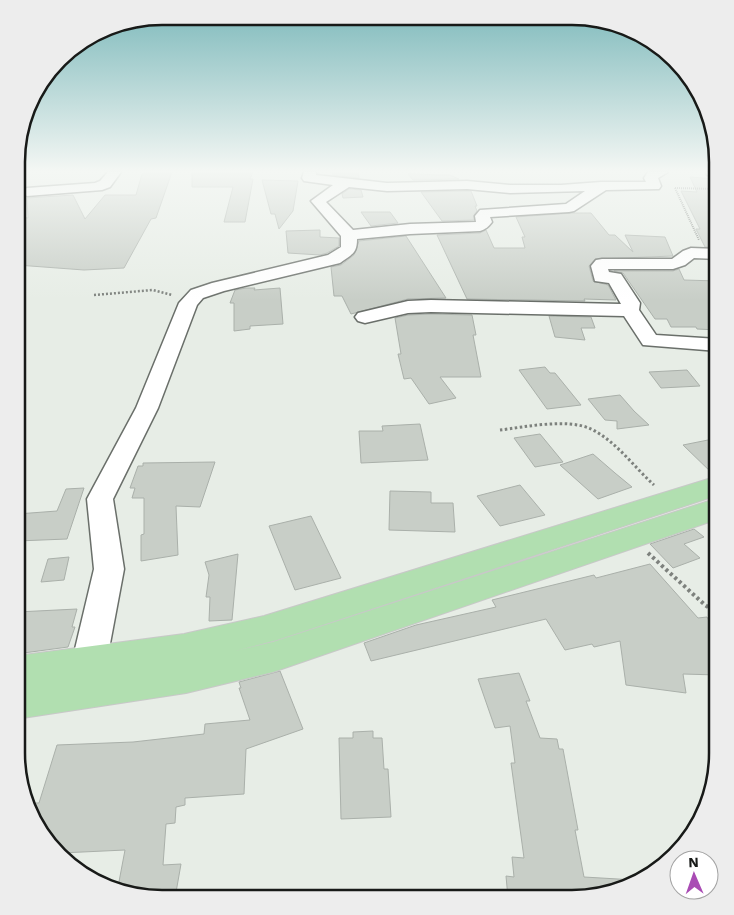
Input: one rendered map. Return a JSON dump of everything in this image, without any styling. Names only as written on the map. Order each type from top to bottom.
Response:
[{"type":"main road","points":[[25,670],[184,648],[264,630],[709,488]]},
{"type":"main road","points":[[25,701],[186,678],[273,657],[709,511]]},
{"type":"street","points":[[87,662],[92,650],[109,569],[100,499],[146,408],[188,304],[197,294],[218,287],[334,259],[349,249],[349,234],[331,215]]},
{"type":"street","points":[[349,234],[480,226],[484,222],[483,215]]},
{"type":"street","points":[[709,253],[687,255],[683,261],[673,264],[602,264],[599,266],[601,277],[615,278],[631,303],[630,310],[650,341],[709,344]]},
{"type":"street","points":[[365,317],[408,307],[431,306],[630,310]]},
{"type":"path","points":[[690,215],[709,249]]},
{"type":"path","points":[[94,295],[153,290],[182,298],[188,304]]},
{"type":"path","points":[[500,430],[565,425],[590,428],[615,447],[643,476],[664,493],[682,495]]},
{"type":"path","points":[[630,537],[709,607]]},
{"type":"building","points":[[28,215],[83,215],[85,219],[89,215],[157,215],[156,218],[151,219],[124,268],[84,270],[25,266],[25,218],[28,218]]},
{"type":"building","points":[[226,215],[246,215],[245,222],[224,222]]},
{"type":"building","points":[[275,215],[290,215],[279,229]]},
{"type":"building","points":[[363,215],[392,215],[398,223],[371,226]]},
{"type":"building","points":[[437,215],[474,215],[474,220],[442,221]]},
{"type":"building","points":[[592,215],[609,235],[615,235],[633,252],[625,235],[665,237],[673,256],[595,259],[589,266],[593,281],[608,285],[616,300],[467,299],[437,235],[480,233],[486,230],[494,248],[525,248],[522,237],[525,237],[516,217]]},
{"type":"building","points":[[693,215],[709,215],[709,247],[705,247],[696,229],[700,229]]},
{"type":"building","points":[[320,230],[320,237],[339,238],[339,246],[320,255],[288,253],[286,231]]},
{"type":"building","points":[[406,236],[446,298],[408,299],[351,314],[342,296],[334,296],[331,267],[341,265],[354,255],[359,241]]},
{"type":"building","points":[[679,269],[684,280],[709,281],[709,330],[697,329],[696,327],[671,327],[667,319],[655,319],[623,273],[614,271],[673,271]]},
{"type":"building","points":[[255,288],[254,290],[280,288],[283,324],[250,326],[250,329],[234,331],[234,303],[230,303],[235,290]]},
{"type":"building","points":[[408,315],[472,315],[476,335],[473,335],[481,377],[440,377],[456,398],[429,404],[411,378],[404,379],[398,354],[401,354],[395,318]]},
{"type":"building","points":[[549,316],[591,317],[595,328],[581,328],[585,340],[555,337]]},
{"type":"building","points":[[545,367],[550,373],[555,373],[581,405],[547,409],[519,370]]},
{"type":"building","points":[[687,370],[700,386],[661,388],[649,372]]},
{"type":"building","points":[[620,395],[649,425],[617,429],[617,421],[605,420],[588,399]]},
{"type":"building","points":[[420,424],[428,460],[361,463],[359,431],[383,431],[382,426]]},
{"type":"building","points":[[540,434],[563,462],[535,467],[514,438]]},
{"type":"building","points":[[708,440],[709,470],[683,445]]},
{"type":"building","points":[[593,454],[632,487],[598,499],[560,465]]},
{"type":"building","points":[[215,462],[200,507],[176,506],[178,555],[141,561],[141,535],[144,534],[144,498],[132,498],[135,488],[130,488],[138,466],[143,466],[143,463]]},
{"type":"building","points":[[520,485],[545,515],[500,526],[477,496]]},
{"type":"building","points":[[84,488],[67,539],[25,541],[25,513],[57,511],[66,489]]},
{"type":"building","points":[[390,491],[431,492],[431,503],[453,503],[455,532],[389,530]]},
{"type":"building","points":[[311,516],[341,578],[295,590],[269,526]]},
{"type":"building","points":[[694,529],[704,537],[684,544],[700,558],[673,568],[650,544]]},
{"type":"building","points":[[238,554],[232,620],[209,621],[210,597],[206,597],[209,575],[205,562]]},
{"type":"building","points":[[69,557],[64,580],[41,582],[48,559]]},
{"type":"building","points":[[650,564],[698,618],[707,617],[709,621],[709,675],[683,674],[686,693],[626,685],[620,641],[594,647],[592,644],[565,650],[546,619],[371,661],[364,643],[416,625],[496,607],[492,600],[594,575],[596,578]]},
{"type":"building","points":[[77,609],[72,627],[75,627],[68,647],[25,653],[25,612]]},
{"type":"building","points":[[280,671],[303,729],[246,749],[244,794],[185,798],[185,805],[176,807],[175,823],[166,824],[163,865],[181,864],[176,890],[144,889],[119,883],[125,850],[68,853],[65,850],[43,822],[34,803],[39,803],[57,745],[133,742],[204,734],[205,724],[250,720],[239,688],[241,688],[239,682]]},
{"type":"building","points":[[519,673],[530,701],[526,701],[540,738],[557,739],[559,749],[563,749],[578,830],[575,830],[584,877],[626,879],[581,890],[507,890],[506,876],[514,877],[512,857],[524,858],[511,763],[515,763],[510,726],[495,728],[478,679]]},
{"type":"building","points":[[373,731],[373,738],[382,738],[384,769],[388,769],[391,817],[341,819],[339,738],[353,738],[353,732]]}]
